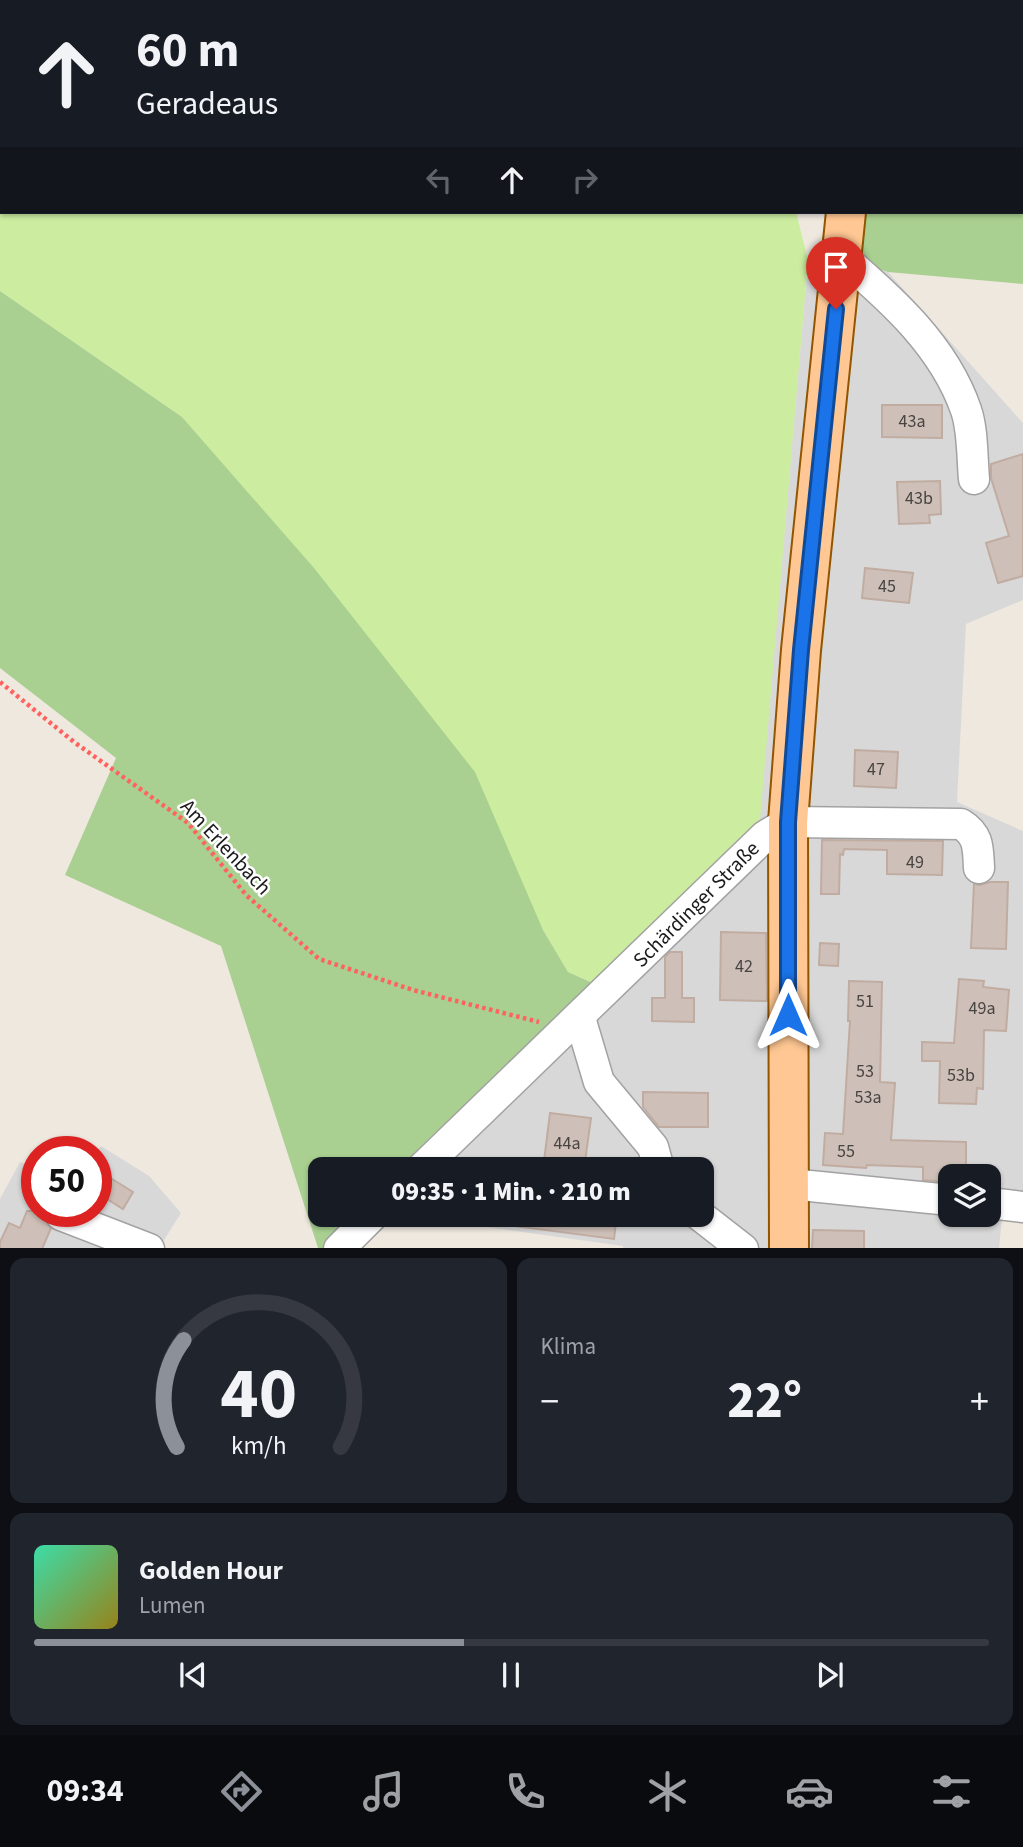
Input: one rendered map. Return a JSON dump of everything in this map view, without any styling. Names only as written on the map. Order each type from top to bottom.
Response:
[{"type":"main road","points":[[788,822],[801,650],[846,214]]},
{"type":"main road","name":"Schärdinger Straße","points":[[788,822],[789,1248]]},
{"type":"street","points":[[842,257],[909,320],[940,358],[966,411],[974,479]]},
{"type":"street","points":[[788,822],[961,824],[971,829],[977,839],[979,868]]},
{"type":"street","name":"Schärdinger Straße","points":[[434,1157],[574,1024],[765,836],[788,822]]},
{"type":"street","points":[[574,1024],[599,1082],[653,1147],[656,1157]]},
{"type":"street","points":[[790,1184],[938,1199]]},
{"type":"street","points":[[1001,1204],[1023,1207]]},
{"type":"street","points":[[714,1226],[743,1248]]},
{"type":"street","points":[[93,1227],[149,1248]]},
{"type":"street","points":[[339,1248],[361,1227]]},
{"type":"path","name":"Am Erlenbach","points":[[0,682],[74,742],[188,822],[246,895],[319,959],[413,990],[574,1024]]},
{"type":"shaded area","points":[[808,260],[856,262],[888,272],[1023,423],[1023,600],[966,624],[957,802],[1023,831],[1023,1219],[1002,1218],[999,1248],[623,1246],[487,1227],[714,1227],[714,1157],[447,1157],[757,848]]},
{"type":"shaded area","points":[[112,1153],[149,1176],[181,1213],[159,1248],[0,1248],[0,1199],[20,1162],[21,1227],[112,1227]]},
{"type":"green space","points":[[0,214],[796,214],[808,260],[760,820],[738,846],[597,985],[568,972],[543,930],[182,417],[0,291]]},
{"type":"green space","points":[[860,214],[1023,214],[1023,284],[888,272],[856,262]]},
{"type":"green space","points":[[0,291],[182,417],[314,568],[475,772],[543,930],[568,972],[597,985],[424,1157],[308,1157],[308,1217],[221,946],[65,875],[116,758],[0,668]]},
{"type":"green space","points":[[311,1227],[353,1227],[331,1248],[318,1248]]},
{"type":"building","points":[[882,405],[942,405],[942,438],[882,437]]},
{"type":"building","points":[[1023,454],[1023,576],[998,583],[986,543],[1009,536],[991,478],[991,464]]},
{"type":"building","points":[[940,481],[941,514],[929,515],[930,523],[899,524],[897,482]]},
{"type":"building","points":[[865,568],[913,573],[909,603],[862,598]]},
{"type":"building","points":[[855,750],[898,752],[896,788],[854,786]]},
{"type":"building","points":[[822,840],[943,841],[942,875],[887,874],[887,850],[844,849],[843,855],[840,854],[839,894],[821,894]]},
{"type":"building","points":[[1008,882],[1006,949],[971,948],[974,884]]},
{"type":"building","points":[[721,932],[766,933],[767,1001],[720,1000]]},
{"type":"building","points":[[820,943],[839,944],[838,966],[819,965]]},
{"type":"building","points":[[670,952],[682,952],[682,998],[694,998],[694,1022],[652,1021],[652,998],[665,998],[665,957]]},
{"type":"building","points":[[959,979],[984,981],[983,987],[1009,990],[1006,1031],[984,1030],[983,1089],[977,1088],[976,1104],[939,1103],[940,1061],[922,1061],[922,1042],[954,1043]]},
{"type":"building","points":[[849,981],[882,982],[880,1082],[895,1083],[891,1140],[966,1142],[966,1164],[938,1164],[938,1181],[923,1180],[923,1167],[867,1165],[866,1168],[823,1165],[825,1133],[843,1134]]},
{"type":"building","points":[[643,1092],[708,1093],[708,1127],[659,1127],[643,1107]]},
{"type":"building","points":[[550,1113],[591,1118],[586,1157],[544,1157]]},
{"type":"building","points":[[112,1179],[133,1192],[123,1209],[112,1202]]},
{"type":"building","points":[[9,1223],[20,1228],[21,1226],[51,1228],[42,1248],[0,1248]]},
{"type":"building","points":[[522,1227],[615,1227],[614,1239]]},
{"type":"building","points":[[813,1230],[864,1231],[864,1248],[812,1248]]},
{"type":"route","points":[[788,1015],[788,822],[801,650],[836,309]]}]
